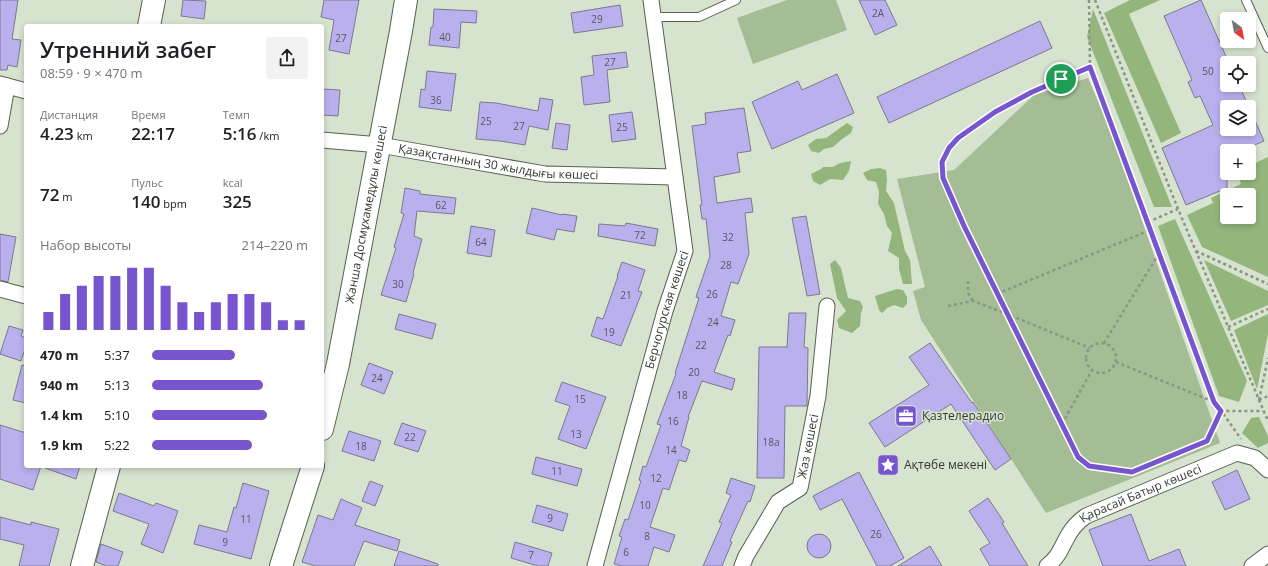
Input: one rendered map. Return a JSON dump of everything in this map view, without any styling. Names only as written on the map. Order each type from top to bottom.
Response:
[{"type":"street","points":[[149,24],[154,0]]},
{"type":"street","name":"Жанша Досмұхамедұлы көшесі","points":[[324,421],[338,364],[380,146],[406,0]]},
{"type":"street","name":"Берчогурская көшесі","points":[[595,566],[665,311],[685,251],[651,0]]},
{"type":"street","points":[[0,126],[3,85],[24,90]]},
{"type":"street","name":"Қазақстанның 30 жылдығы көшесі","points":[[324,140],[380,146],[545,174],[675,177]]},
{"type":"street","points":[[0,289],[24,295]]},
{"type":"street","name":"Жаз көшесі","points":[[742,566],[746,556],[778,502],[800,488],[818,396],[827,306]]},
{"type":"street","name":"Қарасай Батыр көшесі","points":[[1047,566],[1060,554],[1068,535],[1076,523],[1086,516],[1237,453],[1255,458]]},
{"type":"street","points":[[1255,458],[1268,470]]},
{"type":"street","points":[[82,566],[108,468]]},
{"type":"street","points":[[281,566],[312,468]]},
{"type":"street","points":[[1252,566],[1268,554]]},
{"type":"lane","points":[[653,17],[699,17],[736,0]]},
{"type":"lane","points":[[1246,0],[1268,48]]},
{"type":"path","points":[[1089,0],[1090,67],[1214,402],[1255,458]]},
{"type":"path","points":[[1094,0],[1178,210],[1268,421]]},
{"type":"path","points":[[1090,67],[1032,92],[995,112],[958,138],[949,148],[942,162],[943,178],[964,226],[1078,457],[1089,466],[1132,472],[1207,441],[1221,411]]},
{"type":"path","points":[[1148,222],[1178,210]]},
{"type":"path","points":[[997,294],[1150,230]]},
{"type":"path","points":[[1196,251],[1268,284]]},
{"type":"path","points":[[1104,343],[1159,254]]},
{"type":"path","points":[[968,281],[968,293],[973,301]]},
{"type":"path","points":[[948,306],[973,301],[1090,348]]},
{"type":"path","points":[[1228,327],[1268,309]]},
{"type":"path","points":[[1104,343],[1112,347],[1116,357],[1116,362],[1110,370],[1106,372],[1096,372],[1092,370],[1087,362],[1087,352],[1094,344],[1104,343]]},
{"type":"path","points":[[1259,400],[1268,358]]},
{"type":"path","points":[[1116,362],[1214,402]]},
{"type":"path","points":[[1062,424],[1092,370]]},
{"type":"path","points":[[1259,400],[1268,396]]},
{"type":"path","points":[[1221,411],[1263,411]]},
{"type":"green space","points":[[787,0],[836,0],[847,30],[753,64],[737,18]]},
{"type":"green space","points":[[1130,0],[1160,0],[1129,14],[1181,133],[1161,143],[1104,13]]},
{"type":"green space","points":[[1093,9],[1172,207],[1154,207],[1087,37]]},
{"type":"green space","points":[[1088,78],[1109,127],[1220,443],[1046,513],[921,320],[913,291],[925,287],[897,179],[954,170],[1034,95]]},
{"type":"green space","points":[[847,123],[853,127],[851,133],[833,147],[824,149],[819,153],[811,151],[808,145],[816,139],[826,138]]},
{"type":"green space","points":[[1268,157],[1268,277],[1202,247],[1187,215],[1213,203],[1211,198],[1220,194],[1220,224],[1256,224],[1256,188],[1232,188],[1241,184],[1240,180],[1256,180],[1256,163]]},
{"type":"green space","points":[[851,161],[849,171],[843,180],[830,179],[820,185],[813,181],[811,174],[823,167],[833,167],[840,163]]},
{"type":"green space","points":[[880,168],[886,170],[886,191],[894,203],[905,251],[910,260],[912,284],[903,284],[899,269],[899,258],[888,251],[892,233],[887,226],[884,214],[878,204],[879,192],[876,182],[867,180],[863,173],[871,169]]},
{"type":"green space","points":[[1175,219],[1247,381],[1239,402],[1219,396],[1158,226]]},
{"type":"green space","points":[[835,260],[841,268],[848,298],[860,301],[863,307],[860,326],[852,333],[839,328],[837,320],[846,311],[837,298],[830,264]]},
{"type":"green space","points":[[1204,260],[1268,291],[1268,305],[1231,321]]},
{"type":"green space","points":[[897,289],[903,290],[907,297],[907,304],[903,308],[894,305],[887,308],[882,313],[879,310],[875,296]]},
{"type":"green space","points":[[1268,314],[1268,334],[1257,389],[1234,330]]},
{"type":"green space","points":[[1259,417],[1268,436],[1268,443],[1258,448],[1242,433],[1251,418]]},
{"type":"building","points":[[0,0],[18,0],[12,39],[21,40],[17,67],[8,65],[7,70],[0,70]]},
{"type":"building","points":[[183,0],[206,1],[204,19],[181,16]]},
{"type":"building","points":[[324,0],[359,0],[349,54],[329,50],[334,20],[321,17]]},
{"type":"building","points":[[859,0],[885,0],[897,25],[875,35]]},
{"type":"building","points":[[1201,0],[1220,43],[1220,48],[1222,48],[1226,56],[1220,56],[1220,92],[1242,92],[1246,100],[1220,100],[1220,136],[1256,136],[1256,123],[1264,141],[1256,144],[1220,144],[1220,180],[1227,180],[1227,188],[1220,188],[1220,191],[1186,205],[1162,148],[1213,125],[1200,96],[1195,98],[1188,82],[1192,80],[1164,16]]},
{"type":"building","points":[[620,5],[623,26],[574,33],[571,13]]},
{"type":"building","points":[[434,9],[477,11],[476,23],[461,22],[459,48],[429,45],[431,27],[433,27]]},
{"type":"building","points":[[1040,21],[1052,48],[889,123],[877,97]]},
{"type":"building","points":[[626,52],[628,67],[607,70],[610,102],[584,105],[581,77],[594,75],[592,56]]},
{"type":"building","points":[[427,71],[456,74],[451,111],[419,107],[421,89],[425,90]]},
{"type":"building","points":[[837,74],[854,113],[772,149],[752,102],[798,81],[802,90]]},
{"type":"building","points":[[324,89],[340,90],[338,116],[324,115]]},
{"type":"building","points":[[540,98],[553,100],[548,130],[529,126],[525,145],[476,139],[480,102],[496,103],[538,111]]},
{"type":"building","points":[[744,108],[751,151],[737,153],[740,172],[714,177],[717,203],[751,198],[753,212],[745,213],[749,254],[738,284],[731,282],[721,316],[735,320],[730,336],[728,335],[714,372],[735,379],[732,390],[702,381],[688,417],[681,446],[690,450],[686,462],[679,460],[669,490],[663,488],[650,527],[675,535],[669,552],[654,547],[648,566],[622,566],[614,564],[622,537],[619,536],[625,519],[628,520],[641,481],[639,480],[643,466],[646,467],[661,425],[657,424],[676,374],[675,373],[699,298],[696,297],[710,256],[706,219],[702,219],[700,205],[702,205],[692,126],[706,124],[705,113]]},
{"type":"building","points":[[632,112],[636,139],[612,142],[609,115]]},
{"type":"building","points":[[556,123],[570,125],[567,150],[552,148]]},
{"type":"building","points":[[405,188],[420,191],[420,194],[456,198],[454,214],[417,211],[414,236],[422,239],[406,302],[381,295],[396,248],[394,247],[404,214],[401,213]]},
{"type":"building","points":[[532,208],[562,215],[577,216],[574,232],[557,229],[554,240],[526,233]]},
{"type":"building","points":[[806,216],[820,294],[807,296],[792,218]]},
{"type":"building","points":[[626,223],[658,229],[655,246],[598,236],[599,224],[625,226]]},
{"type":"building","points":[[471,226],[495,230],[491,257],[467,253]]},
{"type":"building","points":[[0,234],[16,237],[8,282],[0,280]]},
{"type":"building","points":[[622,262],[645,270],[638,291],[642,292],[621,346],[591,336],[597,317],[603,319]]},
{"type":"building","points":[[789,313],[806,313],[804,347],[808,348],[807,406],[785,406],[784,478],[757,478],[759,347],[787,347]]},
{"type":"building","points":[[399,314],[436,324],[432,339],[395,329]]},
{"type":"building","points":[[9,326],[23,330],[21,336],[24,337],[24,352],[21,361],[0,354]]},
{"type":"building","points":[[930,343],[972,403],[973,402],[1011,459],[995,470],[951,404],[885,447],[869,423],[929,385],[909,357]]},
{"type":"building","points":[[369,363],[393,372],[384,394],[361,385]]},
{"type":"building","points":[[22,365],[24,366],[24,403],[13,400]]},
{"type":"building","points":[[562,382],[606,397],[586,449],[558,439],[570,406],[555,401]]},
{"type":"building","points":[[402,423],[426,431],[418,452],[394,444]]},
{"type":"building","points":[[0,425],[24,432],[24,468],[40,468],[33,490],[0,479]]},
{"type":"building","points":[[349,431],[381,441],[374,461],[342,451]]},
{"type":"building","points":[[536,457],[582,469],[577,486],[532,474]]},
{"type":"building","points":[[45,468],[79,468],[76,479]]},
{"type":"building","points":[[1237,470],[1250,499],[1225,510],[1212,482]]},
{"type":"building","points":[[859,472],[904,558],[890,566],[877,566],[842,499],[820,510],[813,496]]},
{"type":"building","points":[[731,478],[755,486],[750,502],[748,501],[730,541],[732,542],[722,566],[703,566],[722,523],[719,522],[731,495],[726,493]]},
{"type":"building","points":[[370,481],[383,486],[375,506],[362,501]]},
{"type":"building","points":[[243,483],[269,491],[251,559],[194,544],[199,525],[227,532]]},
{"type":"building","points":[[119,493],[154,506],[156,503],[178,511],[163,553],[141,544],[149,524],[113,511]]},
{"type":"building","points":[[988,498],[1004,522],[1002,523],[1028,566],[990,566],[980,549],[990,543],[969,511]]},
{"type":"building","points":[[341,499],[362,508],[355,525],[400,540],[397,551],[364,541],[354,566],[315,566],[302,562],[318,515],[333,520]]},
{"type":"building","points":[[537,505],[568,514],[563,531],[532,522]]},
{"type":"building","points":[[1131,514],[1149,561],[1179,549],[1186,566],[1103,566],[1089,530]]},
{"type":"building","points":[[0,517],[31,525],[31,522],[59,529],[49,566],[19,566],[24,545],[0,539]]},
{"type":"building","points":[[819,534],[827,538],[831,546],[827,554],[819,558],[811,554],[807,546],[811,538]]},
{"type":"building","points":[[515,542],[552,553],[548,566],[538,566],[511,558]]},
{"type":"building","points":[[101,544],[123,552],[118,566],[106,566],[96,562]]},
{"type":"building","points":[[930,546],[942,566],[898,566]]},
{"type":"building","points":[[399,551],[438,564],[438,566],[394,566]]},
{"type":"place","name":"Қазтелерадио","points":[[906,416]]},
{"type":"place","name":"Ақтөбе мекені","points":[[888,465]]},
{"type":"route","points":[[1090,67],[1214,402],[1221,411],[1207,441],[1132,472],[1089,466],[1078,457],[964,226],[943,178],[942,162],[949,148],[958,138],[995,112],[1032,92],[1061,79],[1090,67]]}]
